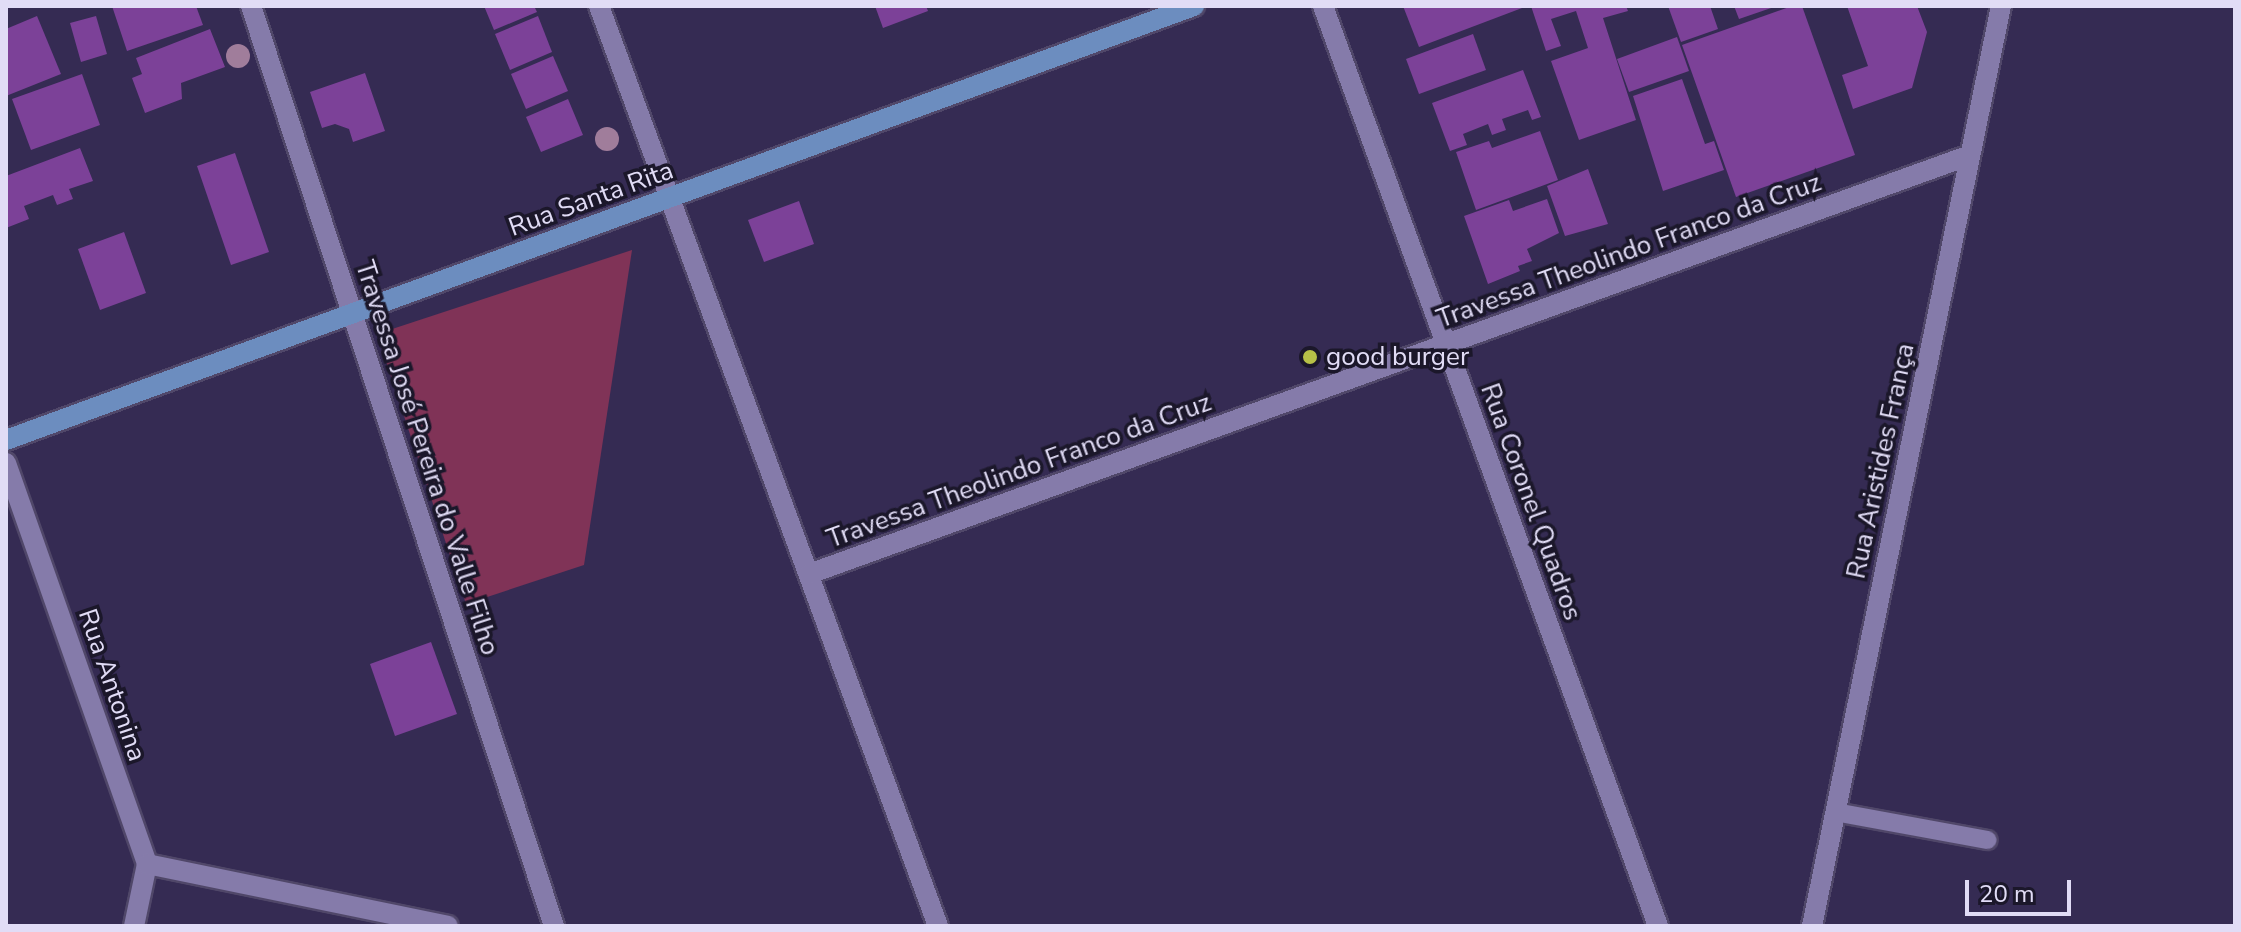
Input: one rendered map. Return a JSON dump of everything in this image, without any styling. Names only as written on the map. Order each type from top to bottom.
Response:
[{"type":"street","name":"Travessa José Pereira do Valle Filho","points":[[251,6],[554,926]]},
{"type":"street","points":[[599,6],[938,926]]},
{"type":"street","name":"Rua Santa Rita","points":[[6,440],[1194,6]]},
{"type":"street","name":"Rua Coronel Quadros","points":[[1323,6],[1658,926]]},
{"type":"street","name":"Rua Aristides França","points":[[1812,926],[2001,6]]},
{"type":"street","name":"Travessa Theolindo Franco da Cruz","points":[[809,574],[1970,155]]},
{"type":"street","name":"Rua Antonina","points":[[6,463],[147,864]]},
{"type":"street","points":[[134,926],[147,864],[448,926]]},
{"type":"lane","points":[[1835,812],[1987,840]]},
{"type":"shaded area","points":[[632,250],[584,565],[466,604],[377,334]]},
{"type":"building","points":[[112,6],[196,6],[203,25],[127,51]]},
{"type":"building","points":[[484,6],[534,6],[537,12],[494,30]]},
{"type":"building","points":[[875,6],[926,6],[928,11],[883,28]]},
{"type":"building","points":[[1403,6],[1527,6],[1419,47]]},
{"type":"building","points":[[1531,6],[1626,6],[1628,11],[1603,18],[1636,120],[1579,140],[1551,61],[1588,48],[1576,11],[1551,19],[1561,46],[1546,51]]},
{"type":"building","points":[[1668,6],[1710,6],[1718,29],[1681,42]]},
{"type":"building","points":[[1734,6],[1774,6],[1774,7],[1739,19]]},
{"type":"building","points":[[1792,6],[1802,6],[1855,155],[1736,197],[1682,45]]},
{"type":"building","points":[[1847,6],[1917,6],[1927,32],[1912,88],[1853,109],[1842,75],[1868,66]]},
{"type":"building","points":[[37,16],[61,74],[6,96],[6,29]]},
{"type":"building","points":[[96,16],[107,54],[81,62],[70,23]]},
{"type":"building","points":[[538,16],[552,52],[510,70],[495,34]]},
{"type":"building","points":[[210,29],[225,67],[181,83],[182,99],[145,113],[132,78],[142,74],[136,58]]},
{"type":"building","points":[[1473,34],[1486,70],[1419,94],[1406,59]]},
{"type":"building","points":[[1677,37],[1689,71],[1629,92],[1617,59]]},
{"type":"building","points":[[553,56],[568,91],[526,109],[511,74]]},
{"type":"building","points":[[1523,70],[1541,117],[1532,120],[1528,110],[1502,119],[1506,130],[1492,135],[1488,124],[1463,134],[1467,145],[1450,151],[1432,103]]},
{"type":"building","points":[[365,73],[385,131],[353,142],[349,129],[335,124],[322,128],[310,92]]},
{"type":"building","points":[[82,74],[100,125],[31,150],[12,99]]},
{"type":"building","points":[[1682,79],[1705,144],[1714,141],[1724,170],[1663,191],[1633,96]]},
{"type":"building","points":[[568,99],[583,135],[541,152],[526,117]]},
{"type":"building","points":[[1540,131],[1558,180],[1476,210],[1456,152],[1489,141],[1492,148]]},
{"type":"building","points":[[80,148],[93,181],[69,189],[73,199],[57,205],[53,195],[24,206],[29,219],[6,228],[6,176]]},
{"type":"building","points":[[235,153],[269,252],[231,265],[197,166]]},
{"type":"building","points":[[1588,169],[1608,224],[1565,236],[1547,186]]},
{"type":"building","points":[[1547,199],[1559,233],[1527,249],[1532,261],[1518,266],[1520,271],[1488,284],[1464,216],[1509,200],[1513,211]]},
{"type":"building","points":[[799,201],[814,244],[764,262],[748,220]]},
{"type":"building","points":[[124,232],[146,293],[100,310],[78,249]]},
{"type":"building","points":[[431,642],[457,714],[395,736],[370,664]]},
{"type":"place","name":"good burger","points":[[1310,357]]}]
